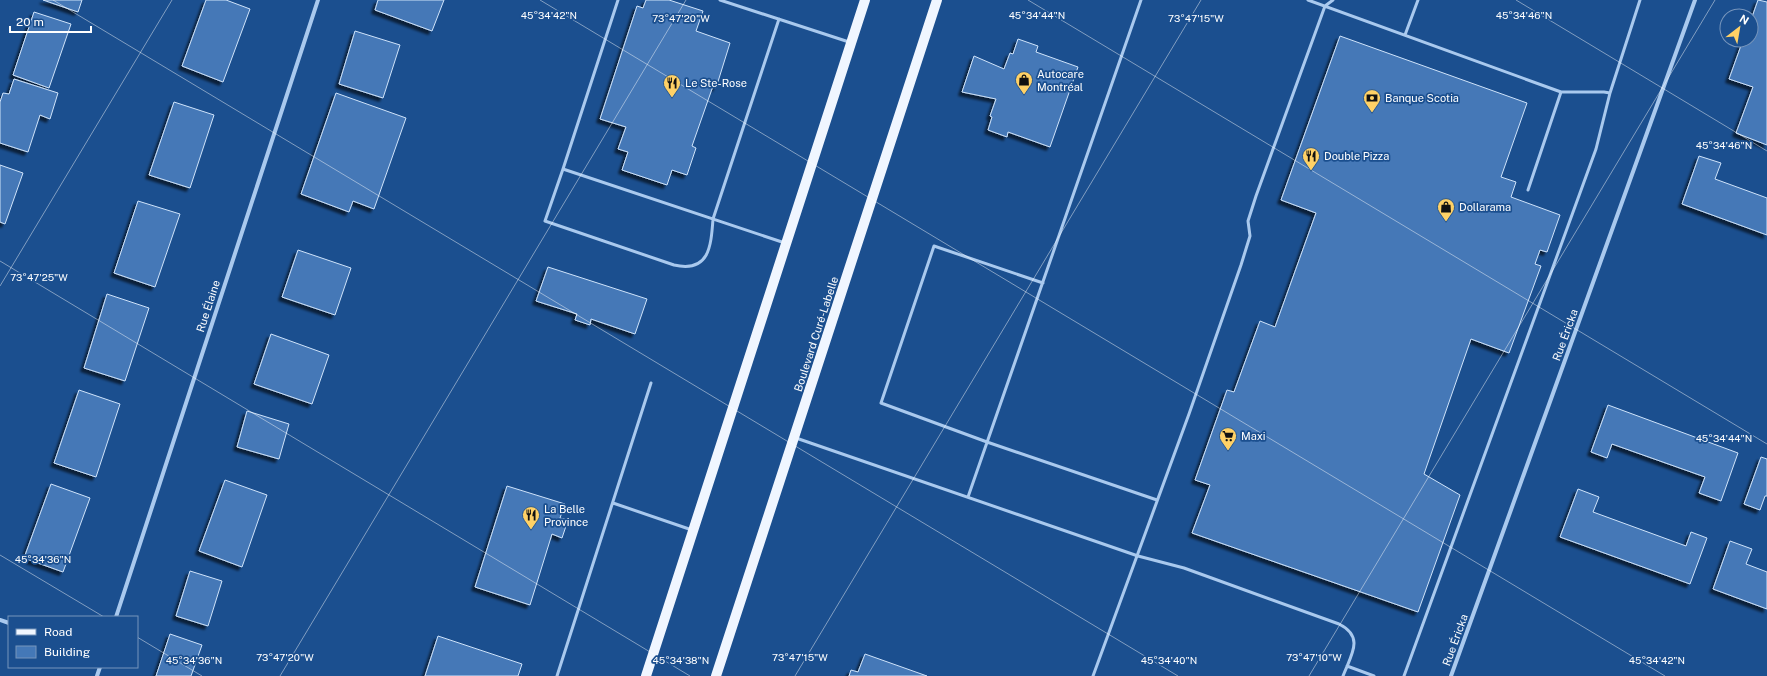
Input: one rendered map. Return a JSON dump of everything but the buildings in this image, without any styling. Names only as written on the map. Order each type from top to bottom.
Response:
[{"type":"main road","points":[[646,676],[865,0]]},
{"type":"main road","name":"Boulevard Curé-Labelle","points":[[716,676],[938,0]]},
{"type":"street","name":"Rue Élaine","points":[[116,616],[318,0]]},
{"type":"street","name":"Rue Éricka","points":[[1451,676],[1695,0]]},
{"type":"lane","points":[[618,0],[545,222],[684,267],[692,267],[699,264],[705,256],[711,240],[712,219],[779,19]]},
{"type":"lane","points":[[720,0],[851,43]]},
{"type":"lane","points":[[968,497],[1141,0]]},
{"type":"lane","points":[[1308,0],[1561,92],[1604,92],[1610,94]]},
{"type":"lane","points":[[1093,676],[1189,414],[1250,236],[1248,221],[1256,196],[1325,6],[1332,0]]},
{"type":"lane","points":[[1405,35],[1418,0]]},
{"type":"lane","points":[[1404,676],[1596,149],[1610,94],[1640,0]]},
{"type":"lane","points":[[1528,190],[1561,92]]},
{"type":"lane","points":[[563,169],[786,244]]},
{"type":"lane","points":[[1043,283],[934,246],[881,403],[987,442],[1157,500]]},
{"type":"lane","points":[[557,676],[651,383]]},
{"type":"lane","points":[[795,437],[1138,556],[1184,568],[1348,628],[1354,635],[1354,644],[1343,676]]},
{"type":"lane","points":[[613,502],[693,530]]},
{"type":"lane","points":[[1347,666],[1374,676]]},
{"type":"place","name":"Autocare Montréal","points":[[1024,95]]},
{"type":"place","name":"Le Ste-Rose","points":[[672,98]]},
{"type":"place","name":"Banque Scotia","points":[[1372,113]]},
{"type":"place","name":"Double Pizza","points":[[1311,171]]},
{"type":"place","name":"Dollarama","points":[[1446,222]]},
{"type":"place","name":"Maxi","points":[[1228,451]]},
{"type":"place","name":"La Belle Province","points":[[531,530]]}]
